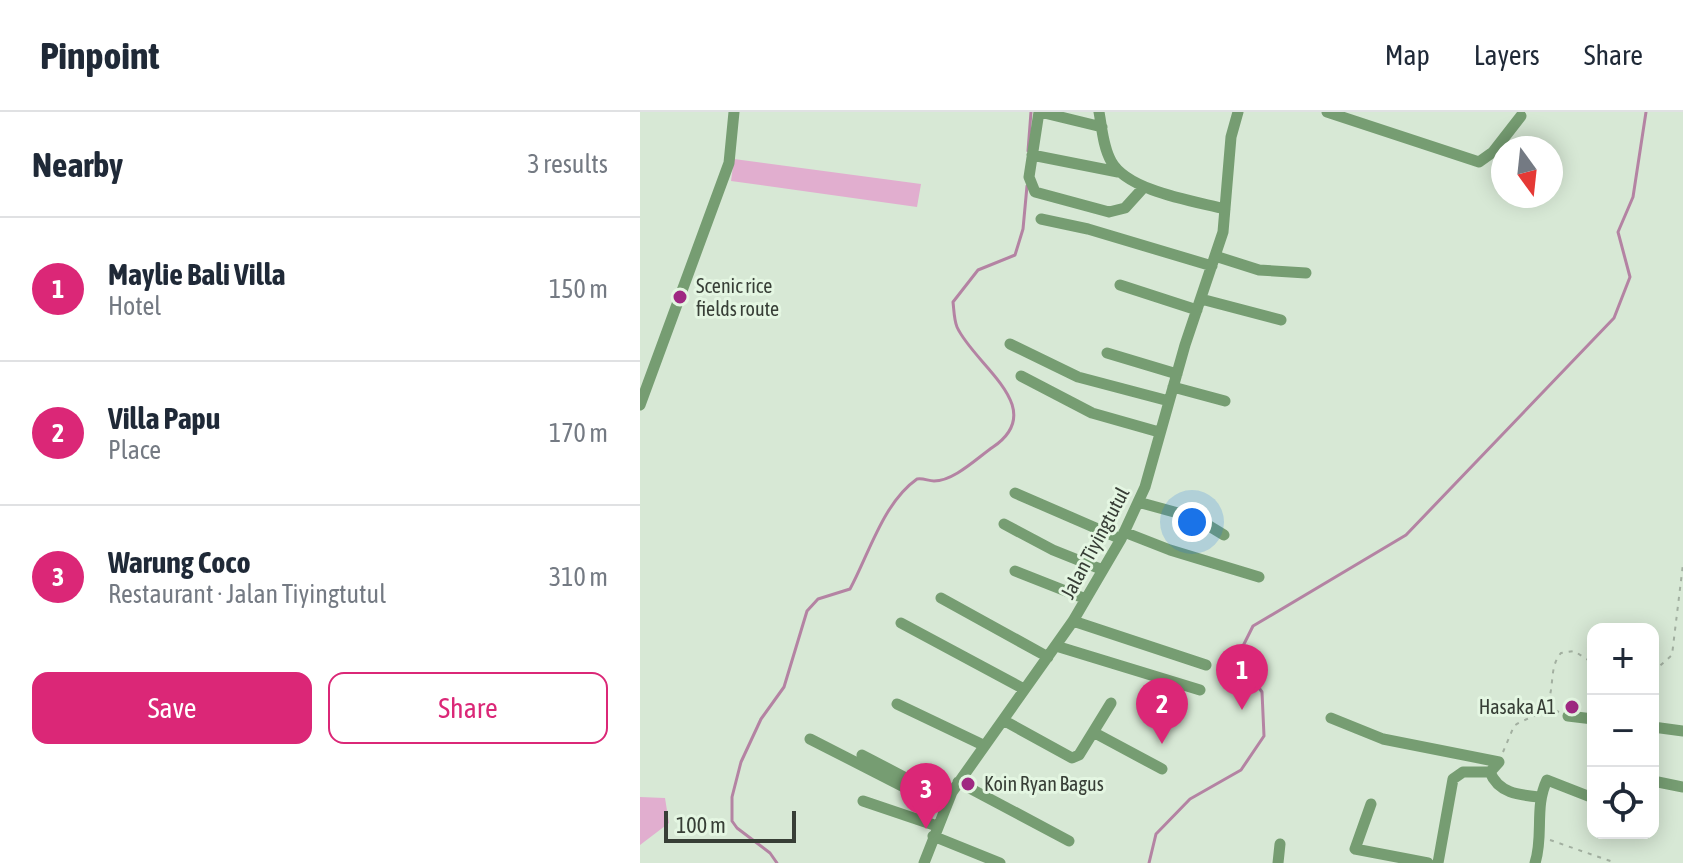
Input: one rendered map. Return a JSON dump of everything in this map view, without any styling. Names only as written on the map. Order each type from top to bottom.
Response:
[{"type":"street","points":[[640,405],[729,163],[734,112]]},
{"type":"street","points":[[1102,127],[1040,112],[1032,155],[1031,186],[1044,195],[1117,211],[1134,201],[1144,187]]},
{"type":"street","points":[[1099,112],[1109,157],[1118,172]]},
{"type":"street","name":"Jalan Tiyingtutul","points":[[924,863],[947,801],[958,782],[1073,621],[1138,502],[1213,261],[1225,209],[1231,137],[1238,112]]},
{"type":"street","points":[[1335,113],[1479,162],[1493,152],[1521,116]]},
{"type":"street","points":[[1032,155],[1118,172],[1144,187],[1225,209]]},
{"type":"street","points":[[1041,219],[1213,261],[1259,270],[1306,273]]},
{"type":"street","points":[[1120,285],[1281,320]]},
{"type":"street","points":[[1010,344],[1078,377],[1169,401]]},
{"type":"street","points":[[1107,353],[1177,374]]},
{"type":"street","points":[[1021,376],[1092,413],[1159,432]]},
{"type":"street","points":[[1173,387],[1225,401]]},
{"type":"street","points":[[1015,493],[1122,535],[1259,577]]},
{"type":"street","points":[[1138,502],[1196,518],[1224,535]]},
{"type":"street","points":[[1004,524],[1053,550],[1103,570]]},
{"type":"street","points":[[1015,571],[1086,599]]},
{"type":"street","points":[[941,598],[1048,657]]},
{"type":"street","points":[[1073,621],[1206,665]]},
{"type":"street","points":[[901,623],[1024,689]]},
{"type":"street","points":[[1056,646],[1200,690]]},
{"type":"street","points":[[1003,720],[1069,758],[1079,755],[1111,703]]},
{"type":"street","points":[[897,704],[983,745]]},
{"type":"street","points":[[1568,716],[1587,718]]},
{"type":"street","points":[[1331,718],[1383,739],[1499,762]]},
{"type":"street","points":[[1659,728],[1683,731]]},
{"type":"street","points":[[1093,732],[1162,769]]},
{"type":"street","points":[[810,739],[908,789],[947,801]]},
{"type":"street","points":[[862,755],[947,801]]},
{"type":"street","points":[[1438,863],[1453,779],[1463,772],[1490,772],[1499,762]]},
{"type":"street","points":[[1490,772],[1493,781],[1503,789],[1539,797]]},
{"type":"street","points":[[1535,863],[1539,797],[1549,779],[1587,795]]},
{"type":"street","points":[[958,782],[1069,841]]},
{"type":"street","points":[[1659,782],[1683,787]]},
{"type":"street","points":[[863,801],[1000,863]]},
{"type":"street","points":[[1371,804],[1355,849],[1428,863]]},
{"type":"street","points":[[1278,863],[1280,844]]},
{"type":"path","points":[[1659,667],[1672,655],[1683,564]]},
{"type":"path","points":[[1499,762],[1514,726],[1541,713],[1550,699],[1554,666],[1561,653],[1574,651],[1587,659]]},
{"type":"path","points":[[1545,707],[1568,716]]},
{"type":"path","points":[[1538,837],[1575,846],[1616,863]]},
{"type":"shaded area","points":[[734,159],[921,184],[917,207],[731,181]]},
{"type":"shaded area","points":[[640,797],[665,798],[669,823],[640,845]]},
{"type":"waterway","points":[[1028,151],[1031,112]]},
{"type":"waterway","points":[[1149,863],[1156,834],[1190,799],[1241,770],[1264,736],[1262,692],[1237,658],[1253,626],[1406,535],[1614,318],[1630,277],[1618,232],[1633,197],[1646,112]]},
{"type":"waterway","points":[[777,863],[770,853],[732,821],[732,797],[741,762],[761,719],[784,687],[807,611],[818,599],[850,589],[895,501],[917,479],[942,480],[957,473],[1009,432],[1014,417],[1011,402],[957,327],[953,302],[978,270],[1015,255],[1023,229],[1027,186]]},
{"type":"place","name":"Scenic rice fields route","points":[[680,297]]},
{"type":"place","name":"Hasaka A1","points":[[1572,707]]},
{"type":"place","name":"Maylie Bali Villa","points":[[1242,710]]},
{"type":"place","name":"Villa Papu","points":[[1162,744]]},
{"type":"place","name":"Koin Ryan Bagus","points":[[968,784]]},
{"type":"place","name":"Warung Coco","points":[[926,829]]}]
